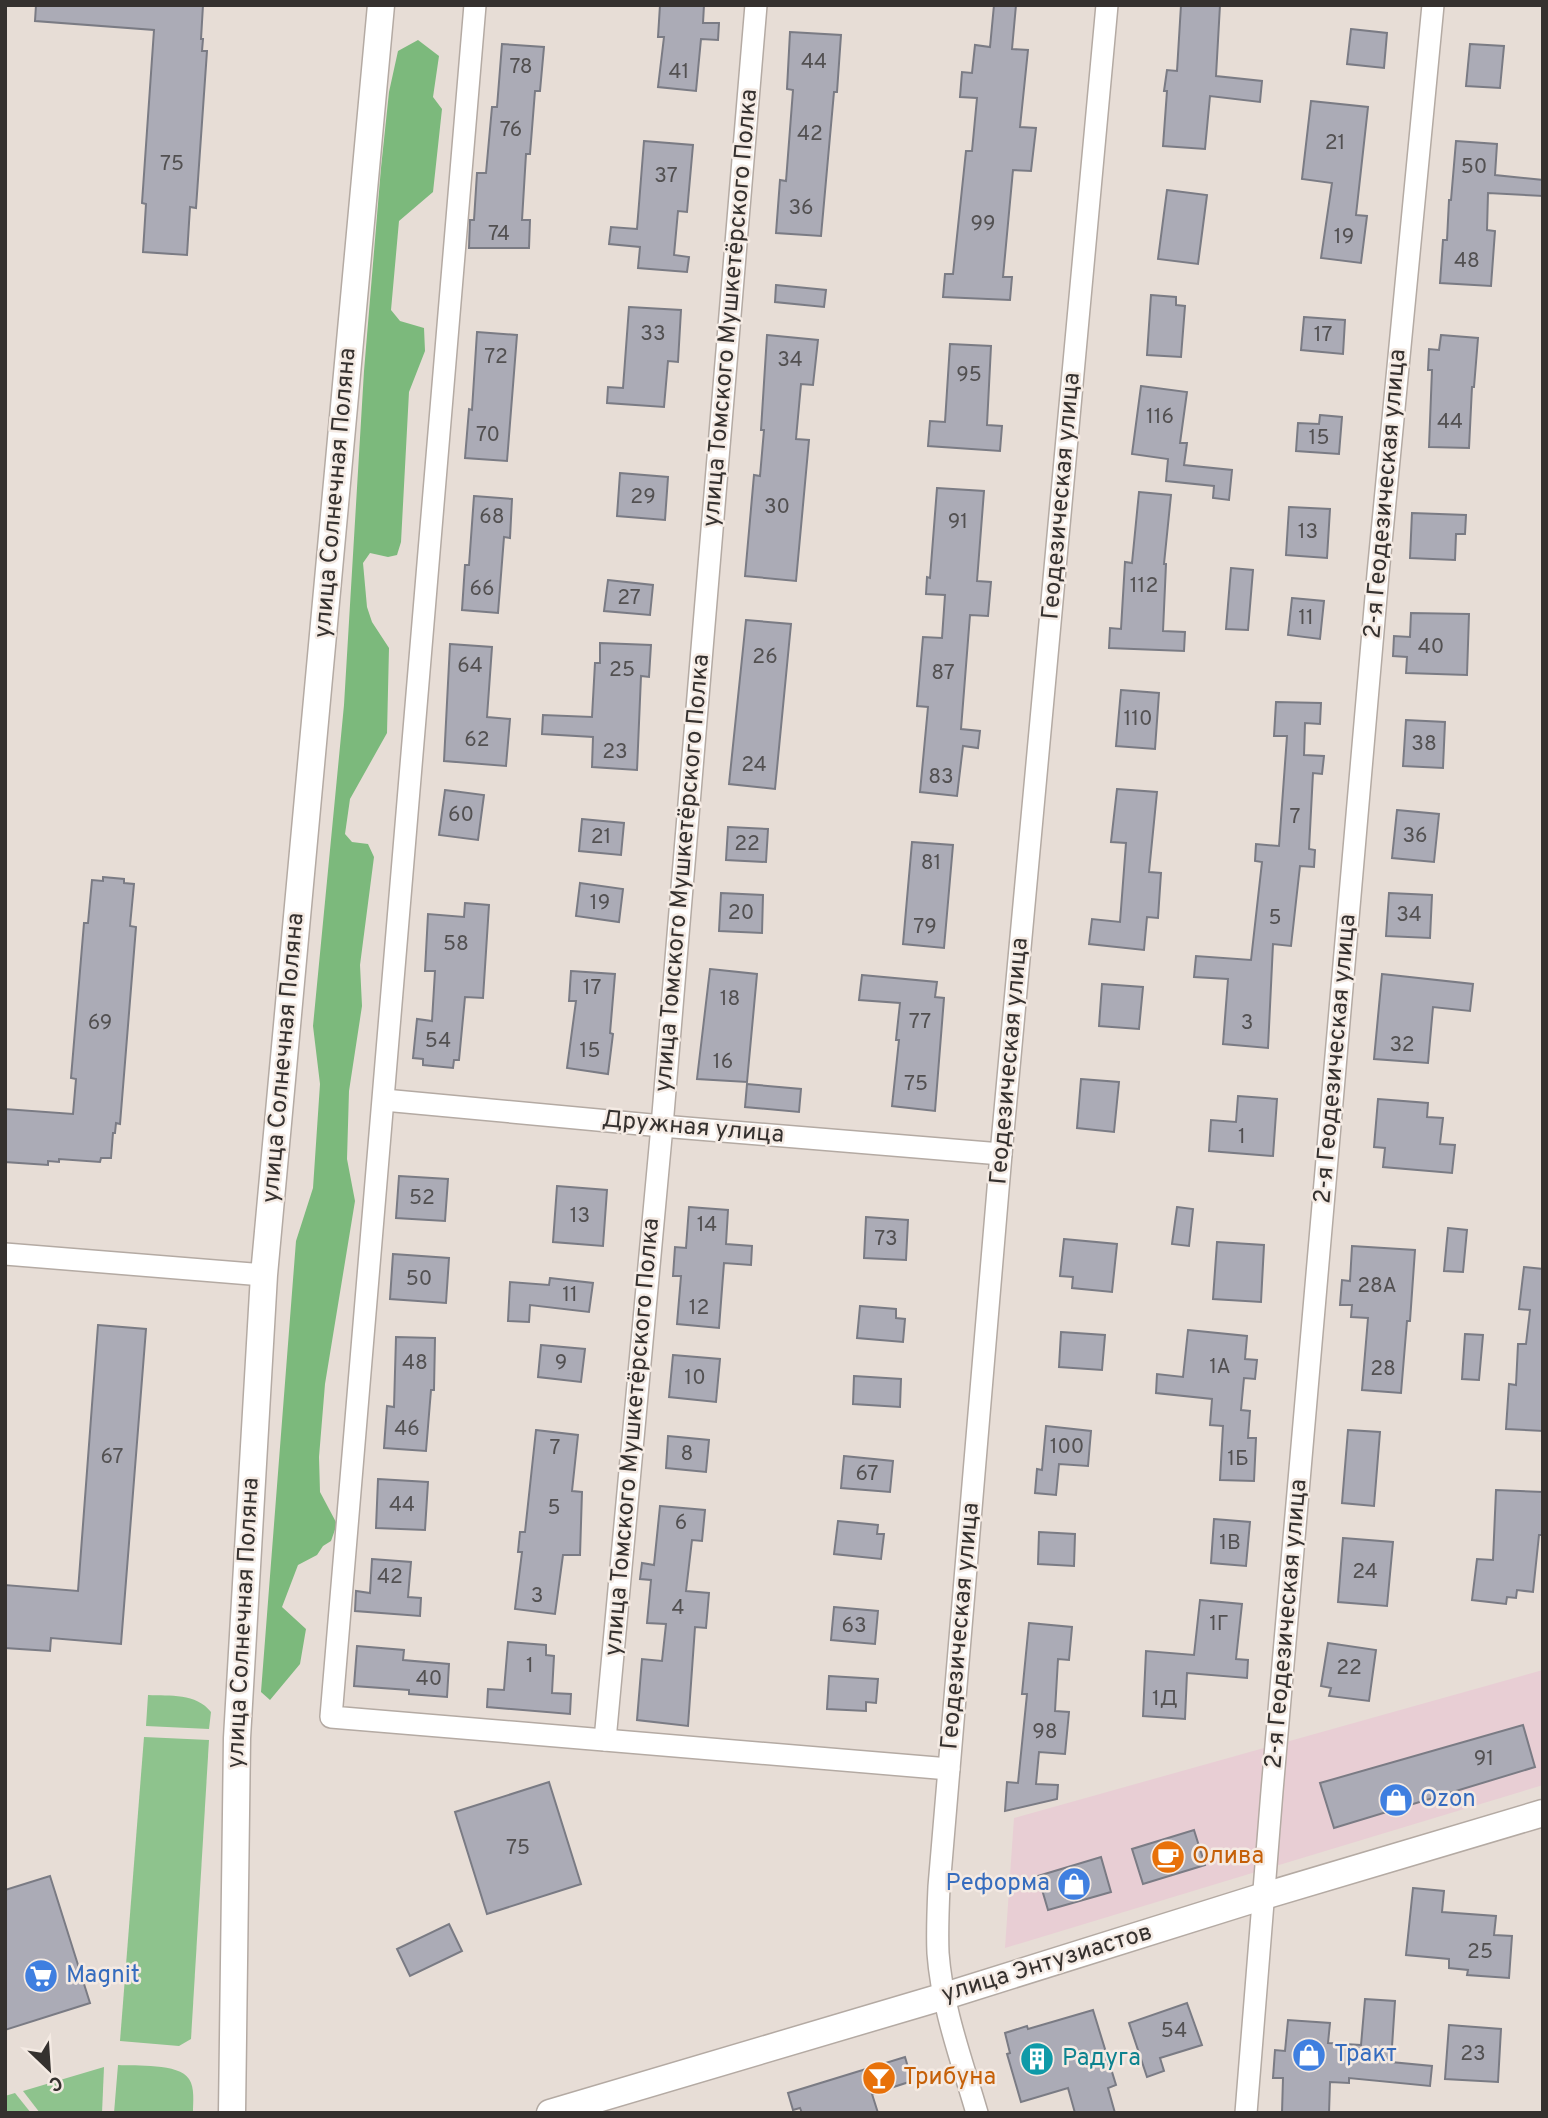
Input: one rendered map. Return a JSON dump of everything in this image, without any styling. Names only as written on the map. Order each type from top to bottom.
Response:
[{"type":"street","name":"улица Солнечная Поляна","points":[[232,2113],[237,1738],[264,1275],[381,5]]},
{"type":"street","points":[[475,5],[331,1717],[949,1769]]},
{"type":"street","name":"улица Томского Мушкетёрского Полка","points":[[605,1740],[662,1126],[756,5]]},
{"type":"street","name":"Геодезическая улица","points":[[977,2113],[952,2027],[940,1973],[937,1928],[1001,1154],[1107,5]]},
{"type":"street","name":"2-я Геодезическая улица","points":[[1246,2113],[1378,574],[1433,5]]},
{"type":"street","name":"Дружная улица","points":[[384,1100],[1001,1154]]},
{"type":"street","points":[[5,1254],[264,1275]]},
{"type":"street","name":"улица Энтузиастов","points":[[550,2113],[945,1996],[1264,1896],[1543,1813]]},
{"type":"shaded area","points":[[1543,1670],[1543,1785],[1005,1948],[1014,1818]]},
{"type":"green space","points":[[418,40],[439,56],[433,97],[442,109],[433,192],[399,221],[391,310],[400,321],[424,328],[425,351],[409,392],[401,542],[397,555],[388,557],[370,553],[363,563],[367,607],[372,622],[389,648],[387,733],[350,799],[345,834],[352,842],[368,844],[374,857],[360,965],[362,1006],[349,1091],[347,1159],[355,1201],[325,1384],[319,1457],[320,1492],[337,1524],[331,1541],[323,1546],[317,1555],[298,1565],[282,1607],[306,1629],[300,1664],[270,1700],[261,1692],[296,1241],[313,1188],[320,1084],[313,1026],[344,705],[364,371],[381,168],[389,92],[398,51]]},
{"type":"green space","points":[[148,1695],[198,1701],[211,1712],[209,1729],[146,1726]]},
{"type":"green space","points":[[144,1737],[209,1740],[191,2039],[179,2046],[120,2041]]},
{"type":"green space","points":[[118,2065],[156,2066],[184,2074],[192,2087],[193,2113],[114,2113]]},
{"type":"green space","points":[[104,2067],[102,2113],[40,2113],[23,2091]]},
{"type":"green space","points":[[15,2093],[31,2113],[5,2113],[5,2096]]},
{"type":"building","points":[[36,5],[203,5],[202,51],[207,51],[196,208],[190,207],[187,255],[143,252],[146,204],[142,203],[154,30],[35,21]]},
{"type":"building","points":[[660,5],[704,5],[703,23],[719,23],[718,40],[701,39],[696,91],[658,87],[664,37],[658,37]]},
{"type":"building","points":[[994,5],[1016,5],[1012,49],[1028,50],[1020,127],[1036,128],[1031,171],[1013,170],[1003,277],[1012,277],[1010,300],[943,297],[945,274],[953,274],[966,151],[972,151],[977,98],[960,97],[962,72],[972,73],[975,45],[990,47]]},
{"type":"building","points":[[1181,5],[1220,5],[1216,76],[1262,81],[1260,102],[1210,96],[1205,149],[1163,146],[1167,91],[1164,91],[1167,70],[1177,71]]},
{"type":"building","points":[[1351,29],[1387,33],[1384,68],[1347,64]]},
{"type":"building","points":[[790,32],[841,35],[821,236],[776,233],[780,180],[786,181],[793,90],[787,89]]},
{"type":"building","points":[[502,44],[544,47],[540,91],[535,91],[530,154],[526,154],[522,220],[530,220],[529,248],[469,248],[477,173],[486,173],[492,107],[497,107]]},
{"type":"building","points":[[1470,44],[1504,46],[1500,88],[1466,86]]},
{"type":"building","points":[[1311,101],[1368,107],[1356,215],[1367,216],[1361,263],[1321,258],[1332,183],[1302,179]]},
{"type":"building","points":[[644,141],[693,145],[687,212],[678,211],[674,255],[689,257],[687,272],[638,268],[640,247],[609,244],[611,227],[637,229]]},
{"type":"building","points":[[1456,141],[1497,144],[1495,175],[1543,180],[1543,196],[1488,193],[1487,230],[1495,231],[1491,286],[1440,283],[1443,240],[1447,240]]},
{"type":"building","points":[[1167,190],[1207,195],[1198,264],[1158,259]]},
{"type":"building","points":[[776,285],[826,290],[824,307],[775,302]]},
{"type":"building","points":[[1151,295],[1176,297],[1176,305],[1185,306],[1181,357],[1147,355]]},
{"type":"building","points":[[629,307],[681,310],[678,362],[668,361],[664,407],[607,403],[608,387],[623,388]]},
{"type":"building","points":[[1304,317],[1345,320],[1343,354],[1301,350]]},
{"type":"building","points":[[477,332],[517,335],[507,461],[465,458],[469,409],[472,410]]},
{"type":"building","points":[[767,335],[818,340],[813,385],[801,384],[796,439],[809,440],[796,581],[745,576],[754,475],[760,476]]},
{"type":"building","points":[[1441,335],[1478,338],[1469,448],[1429,447],[1432,370],[1428,370],[1429,349],[1439,350]]},
{"type":"building","points":[[950,344],[991,346],[987,425],[1002,426],[1000,451],[928,446],[930,421],[945,422]]},
{"type":"building","points":[[1141,386],[1187,392],[1180,443],[1187,443],[1184,465],[1232,470],[1229,500],[1213,498],[1214,486],[1166,481],[1168,459],[1132,454]]},
{"type":"building","points":[[1320,415],[1342,417],[1339,454],[1296,451],[1298,423],[1319,424]]},
{"type":"building","points":[[620,473],[668,477],[665,520],[617,516]]},
{"type":"building","points":[[937,488],[984,491],[977,581],[991,582],[988,616],[970,615],[961,729],[980,731],[978,748],[963,746],[957,796],[920,792],[928,707],[917,706],[923,637],[942,638],[945,595],[926,594],[927,577],[930,578]]},
{"type":"building","points":[[1139,492],[1171,495],[1164,564],[1163,631],[1185,632],[1184,651],[1109,648],[1110,628],[1121,629],[1125,562],[1132,563]]},
{"type":"building","points":[[474,496],[512,499],[510,538],[504,537],[498,613],[462,610],[465,565],[469,565]]},
{"type":"building","points":[[1289,507],[1330,509],[1327,558],[1286,555]]},
{"type":"building","points":[[1412,513],[1466,515],[1465,534],[1456,534],[1455,560],[1410,558]]},
{"type":"building","points":[[1231,568],[1253,570],[1248,630],[1226,629]]},
{"type":"building","points":[[608,580],[653,585],[650,615],[604,611]]},
{"type":"building","points":[[1292,598],[1324,601],[1320,639],[1288,635]]},
{"type":"building","points":[[1411,613],[1469,614],[1467,675],[1406,673],[1407,657],[1393,656],[1394,636],[1410,637]]},
{"type":"building","points":[[746,620],[791,624],[775,789],[729,784]]},
{"type":"building","points":[[600,643],[651,645],[649,677],[641,676],[637,770],[592,767],[593,737],[542,734],[543,715],[592,717],[595,663],[600,663]]},
{"type":"building","points":[[450,644],[492,647],[487,717],[510,719],[506,766],[444,761]]},
{"type":"building","points":[[1121,690],[1159,693],[1155,749],[1116,746]]},
{"type":"building","points":[[1276,702],[1321,703],[1320,724],[1305,723],[1304,755],[1324,756],[1322,774],[1313,773],[1309,849],[1315,850],[1314,867],[1300,866],[1291,946],[1273,944],[1268,1048],[1223,1044],[1228,979],[1194,977],[1196,956],[1251,960],[1262,862],[1255,861],[1256,844],[1279,846],[1287,736],[1274,736]]},
{"type":"building","points":[[1406,720],[1445,722],[1443,768],[1403,766]]},
{"type":"building","points":[[1117,789],[1157,792],[1149,872],[1161,873],[1158,918],[1147,917],[1144,950],[1089,944],[1092,919],[1120,922],[1126,843],[1111,842]]},
{"type":"building","points":[[445,790],[484,795],[478,840],[439,835]]},
{"type":"building","points":[[1397,810],[1439,814],[1434,862],[1392,858]]},
{"type":"building","points":[[582,819],[624,823],[621,855],[579,851]]},
{"type":"building","points":[[728,827],[768,829],[766,862],[726,860]]},
{"type":"building","points":[[912,842],[953,845],[944,948],[903,944]]},
{"type":"building","points":[[103,877],[124,879],[124,883],[134,884],[130,926],[136,927],[120,1124],[116,1123],[113,1133],[111,1158],[101,1158],[100,1162],[59,1159],[59,1162],[48,1161],[48,1165],[5,1162],[5,1109],[73,1114],[76,1079],[71,1078],[84,923],[88,923],[92,880],[103,881]]},
{"type":"building","points":[[580,883],[623,889],[619,922],[576,916]]},
{"type":"building","points":[[721,893],[763,895],[762,933],[719,931]]},
{"type":"building","points":[[1389,893],[1432,895],[1430,938],[1386,936]]},
{"type":"building","points":[[465,903],[489,905],[483,998],[465,997],[459,1060],[454,1060],[453,1068],[423,1065],[423,1059],[413,1058],[417,1019],[432,1021],[435,971],[425,971],[428,914],[464,917]]},
{"type":"building","points":[[710,969],[757,974],[747,1082],[697,1079]]},
{"type":"building","points":[[571,971],[615,974],[610,1033],[613,1034],[608,1074],[567,1068],[576,1001],[569,1001]]},
{"type":"building","points":[[1382,974],[1473,984],[1470,1011],[1433,1007],[1428,1063],[1374,1059]]},
{"type":"building","points":[[862,975],[937,982],[935,997],[944,998],[935,1111],[892,1106],[900,1003],[859,1000]]},
{"type":"building","points":[[1102,984],[1143,987],[1139,1029],[1099,1026]]},
{"type":"building","points":[[1081,1079],[1119,1082],[1114,1132],[1077,1128]]},
{"type":"building","points":[[747,1084],[801,1089],[799,1112],[745,1107]]},
{"type":"building","points":[[1238,1096],[1277,1099],[1273,1156],[1209,1151],[1211,1120],[1236,1122]]},
{"type":"building","points":[[1378,1099],[1428,1103],[1427,1117],[1443,1118],[1440,1144],[1455,1145],[1452,1173],[1383,1167],[1385,1148],[1374,1147]]},
{"type":"building","points":[[399,1176],[448,1179],[445,1221],[396,1218]]},
{"type":"building","points":[[557,1186],[607,1190],[603,1246],[553,1242]]},
{"type":"building","points":[[689,1207],[728,1210],[726,1244],[752,1246],[751,1265],[724,1263],[719,1328],[677,1324],[681,1276],[673,1276],[675,1247],[686,1248]]},
{"type":"building","points":[[1177,1207],[1193,1209],[1189,1246],[1172,1244]]},
{"type":"building","points":[[866,1217],[908,1220],[906,1260],[864,1258]]},
{"type":"building","points":[[1448,1228],[1467,1230],[1463,1272],[1444,1271]]},
{"type":"building","points":[[1064,1239],[1117,1244],[1112,1292],[1072,1288],[1073,1277],[1060,1276]]},
{"type":"building","points":[[1217,1242],[1264,1245],[1261,1302],[1213,1299]]},
{"type":"building","points":[[1352,1246],[1415,1250],[1401,1393],[1362,1390],[1368,1318],[1351,1317],[1352,1305],[1340,1305],[1342,1280],[1350,1281]]},
{"type":"building","points":[[393,1254],[449,1258],[446,1303],[390,1299]]},
{"type":"building","points":[[1524,1267],[1543,1269],[1543,1431],[1506,1429],[1509,1384],[1516,1385],[1518,1344],[1526,1344],[1530,1310],[1519,1309]]},
{"type":"building","points":[[550,1278],[593,1283],[589,1312],[530,1305],[529,1322],[508,1321],[510,1282],[549,1285]]},
{"type":"building","points":[[860,1306],[896,1309],[896,1318],[905,1319],[903,1342],[857,1338]]},
{"type":"building","points":[[98,1325],[146,1329],[121,1644],[51,1638],[50,1651],[5,1648],[5,1585],[78,1591]]},
{"type":"building","points":[[1188,1330],[1247,1336],[1245,1359],[1257,1360],[1255,1379],[1244,1378],[1241,1410],[1250,1411],[1248,1438],[1256,1438],[1254,1481],[1220,1480],[1223,1426],[1210,1425],[1212,1399],[1156,1393],[1157,1374],[1183,1377]]},
{"type":"building","points":[[1061,1332],[1105,1335],[1102,1370],[1059,1367]]},
{"type":"building","points":[[1465,1334],[1483,1335],[1479,1380],[1462,1379]]},
{"type":"building","points":[[396,1337],[435,1338],[434,1390],[431,1390],[426,1451],[384,1448],[387,1406],[394,1407]]},
{"type":"building","points":[[541,1345],[585,1349],[581,1382],[538,1377]]},
{"type":"building","points":[[673,1355],[720,1359],[716,1402],[669,1397]]},
{"type":"building","points":[[854,1376],[901,1379],[900,1407],[853,1404]]},
{"type":"building","points":[[1046,1426],[1091,1431],[1088,1466],[1059,1464],[1056,1495],[1035,1493],[1037,1469],[1042,1470]]},
{"type":"building","points":[[536,1430],[578,1435],[572,1491],[582,1492],[580,1555],[563,1555],[555,1614],[515,1609],[522,1552],[518,1552],[520,1532],[525,1532]]},
{"type":"building","points":[[1348,1430],[1380,1432],[1374,1506],[1342,1503]]},
{"type":"building","points":[[668,1436],[709,1440],[706,1472],[666,1468]]},
{"type":"building","points":[[844,1456],[893,1461],[890,1492],[841,1488]]},
{"type":"building","points":[[378,1479],[428,1482],[425,1530],[376,1528]]},
{"type":"building","points":[[1496,1490],[1543,1492],[1542,1535],[1539,1535],[1533,1592],[1517,1590],[1516,1598],[1507,1597],[1506,1604],[1472,1600],[1477,1559],[1493,1560]]},
{"type":"building","points":[[660,1506],[705,1510],[702,1541],[692,1540],[686,1591],[709,1593],[706,1628],[695,1627],[688,1726],[637,1720],[642,1659],[662,1661],[666,1624],[647,1623],[651,1580],[640,1579],[642,1563],[654,1565]]},
{"type":"building","points":[[1214,1519],[1250,1522],[1246,1566],[1211,1563]]},
{"type":"building","points":[[838,1521],[878,1525],[877,1534],[884,1534],[881,1559],[834,1554]]},
{"type":"building","points":[[1039,1532],[1075,1534],[1074,1566],[1038,1564]]},
{"type":"building","points":[[1343,1538],[1393,1542],[1387,1606],[1338,1602]]},
{"type":"building","points":[[372,1559],[411,1562],[408,1597],[421,1598],[420,1616],[355,1611],[356,1591],[370,1593]]},
{"type":"building","points":[[1200,1600],[1242,1604],[1236,1659],[1248,1660],[1247,1678],[1187,1673],[1185,1719],[1143,1716],[1146,1651],[1194,1655]]},
{"type":"building","points":[[834,1607],[878,1611],[875,1644],[831,1640]]},
{"type":"building","points":[[1029,1623],[1072,1627],[1069,1660],[1058,1659],[1055,1711],[1069,1712],[1065,1754],[1039,1752],[1036,1784],[1058,1785],[1057,1799],[1005,1811],[1007,1782],[1018,1783],[1027,1694],[1022,1694]]},
{"type":"building","points":[[508,1642],[546,1645],[546,1655],[554,1656],[552,1693],[571,1694],[570,1714],[487,1707],[488,1689],[504,1690]]},
{"type":"building","points":[[1328,1643],[1376,1650],[1369,1701],[1329,1696],[1331,1688],[1321,1686]]},
{"type":"building","points":[[357,1646],[404,1650],[403,1660],[449,1664],[447,1697],[409,1694],[409,1690],[354,1686]]},
{"type":"building","points":[[829,1676],[878,1679],[876,1703],[866,1702],[866,1711],[827,1709]]},
{"type":"building","points":[[1523,1725],[1535,1767],[1334,1828],[1320,1783]]},
{"type":"building","points":[[549,1782],[581,1884],[487,1914],[455,1812]]},
{"type":"building","name":"Олива","points":[[1194,1830],[1205,1865],[1143,1884],[1132,1849]]},
{"type":"building","name":"Реформа","points":[[1101,1857],[1111,1892],[1048,1910],[1038,1876]]},
{"type":"building","points":[[50,1876],[90,2003],[5,2030],[5,1890]]},
{"type":"building","points":[[1413,1888],[1444,1891],[1442,1912],[1496,1916],[1494,1935],[1512,1936],[1509,1978],[1467,1975],[1468,1970],[1449,1968],[1449,1959],[1406,1955]]},
{"type":"building","points":[[449,1924],[462,1951],[410,1976],[397,1949]]},
{"type":"building","points":[[1365,1999],[1395,2001],[1391,2062],[1432,2066],[1430,2086],[1349,2078],[1349,2083],[1330,2082],[1329,2113],[1282,2113],[1283,2078],[1273,2078],[1275,2050],[1285,2051],[1288,2020],[1330,2023],[1328,2043],[1361,2045]]},
{"type":"building","points":[[1187,2003],[1202,2045],[1160,2058],[1164,2071],[1147,2077],[1129,2023]]},
{"type":"building","name":"Радуга","points":[[1093,2010],[1116,2085],[1108,2088],[1115,2113],[1075,2113],[1068,2088],[1021,2102],[1007,2054],[1010,2053],[1005,2033]]},
{"type":"building","points":[[1449,2025],[1501,2029],[1498,2082],[1445,2079]]},
{"type":"building","points":[[905,2057],[912,2081],[872,2094],[878,2113],[802,2113],[800,2108],[793,2110],[788,2093]]},
{"type":"place","name":"Ozon","points":[[1396,1800]]},
{"type":"place","name":"Олива","points":[[1168,1857]]},
{"type":"place","name":"Реформа","points":[[1074,1884]]},
{"type":"place","name":"Magnit","points":[[41,1976]]},
{"type":"place","name":"Тракт","points":[[1309,2055]]},
{"type":"place","name":"Радуга","points":[[1037,2059]]},
{"type":"place","name":"Трибуна","points":[[879,2078]]}]
